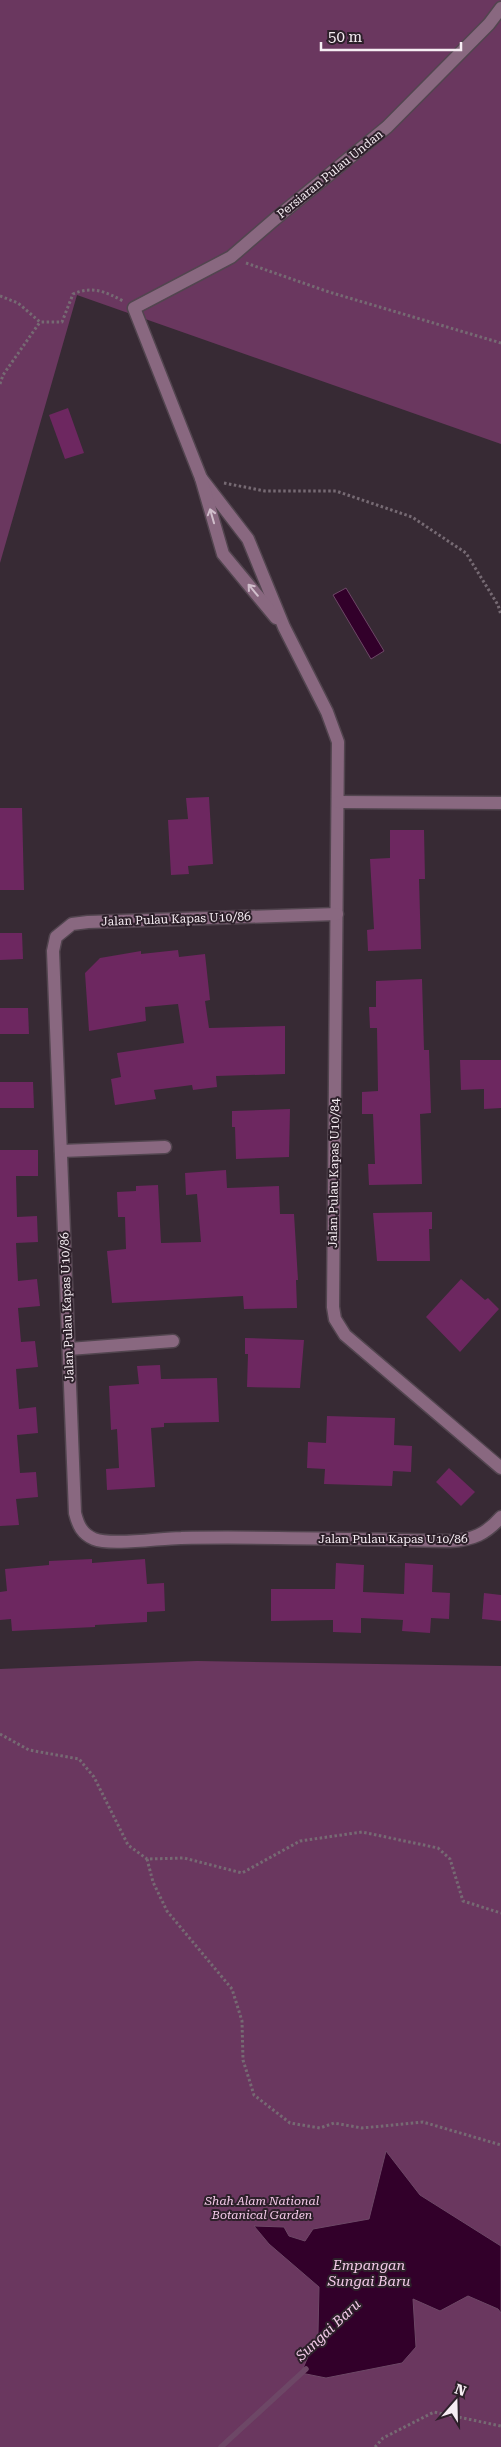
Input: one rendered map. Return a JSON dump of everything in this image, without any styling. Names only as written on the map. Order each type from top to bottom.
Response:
[{"type":"street","name":"Persiaran Pulau Undan","points":[[134,308],[231,257],[387,127],[489,24],[501,8]]},
{"type":"street","points":[[134,308],[201,478],[223,554],[284,627]]},
{"type":"street","points":[[201,478],[248,539],[284,627]]},
{"type":"street","name":"Jalan Pulau Kapas U10/84","points":[[284,627],[327,712],[338,742],[333,1307],[335,1319],[345,1335],[501,1468]]},
{"type":"street","points":[[338,802],[501,803]]},
{"type":"street","name":"Jalan Pulau Kapas U10/86","points":[[337,914],[88,922],[72,924],[56,937],[54,950],[75,1513],[78,1524],[85,1534],[96,1540],[111,1541],[181,1538],[466,1540],[481,1536],[501,1517]]},
{"type":"street","points":[[61,1151],[166,1147]]},
{"type":"street","points":[[69,1349],[173,1341]]},
{"type":"path","points":[[231,257],[329,292],[501,344]]},
{"type":"path","points":[[0,296],[18,304],[40,322],[62,322],[72,294],[86,288],[112,295],[134,308]]},
{"type":"path","points":[[0,384],[3,375],[40,322]]},
{"type":"path","points":[[201,478],[265,491],[336,491],[412,517],[466,553],[498,605],[501,615]]},
{"type":"path","points":[[0,1734],[29,1750],[79,1759],[94,1777],[128,1845],[147,1858],[184,1858],[242,1873],[300,1841],[362,1832],[438,1848],[450,1859],[463,1901],[501,1912]]},
{"type":"path","points":[[147,1858],[153,1882],[167,1911],[232,1989],[242,2021],[243,2060],[254,2095],[290,2123],[320,2128],[334,2123],[362,2128],[423,2122],[501,2145]]},
{"type":"path","points":[[375,2447],[383,2438],[434,2412],[501,2426]]},
{"type":"green space","points":[[0,0],[501,0],[501,444],[77,295],[0,563]]},
{"type":"green space","name":"Shah Alam National Botanical Garden","points":[[197,1661],[501,1666],[501,2447],[0,2447],[0,1669]]},
{"type":"water","points":[[346,588],[384,651],[371,659],[333,595]]},
{"type":"water","name":"Empangan Sungai Baru","points":[[386,2151],[420,2195],[501,2246],[501,2313],[498,2309],[468,2296],[440,2311],[413,2299],[416,2347],[402,2363],[326,2378],[301,2373],[318,2333],[319,2287],[269,2244],[254,2226],[284,2227],[289,2236],[305,2241],[313,2229],[369,2219]]},
{"type":"building","points":[[68,408],[84,453],[65,459],[49,415]]},
{"type":"building","points":[[209,797],[213,864],[188,866],[189,874],[171,875],[168,820],[188,819],[186,798]]},
{"type":"building","points":[[0,808],[22,808],[24,890],[0,890]]},
{"type":"building","points":[[390,830],[424,830],[425,879],[419,879],[421,949],[368,951],[367,930],[374,929],[370,859],[390,858]]},
{"type":"building","points":[[0,933],[22,933],[23,959],[0,960]]},
{"type":"building","points":[[178,950],[179,957],[205,954],[210,1000],[205,1001],[209,1028],[285,1026],[285,1074],[216,1076],[217,1087],[193,1090],[192,1085],[154,1090],[156,1099],[115,1105],[111,1079],[121,1077],[117,1053],[184,1043],[178,1004],[145,1007],[146,1021],[89,1031],[85,973],[100,958],[141,951],[141,954]]},
{"type":"building","points":[[422,979],[424,1050],[429,1050],[431,1113],[420,1114],[422,1184],[369,1185],[368,1164],[375,1164],[373,1114],[362,1114],[362,1092],[378,1091],[377,1028],[370,1028],[369,1007],[376,1007],[376,981]]},
{"type":"building","points":[[0,1008],[28,1008],[29,1034],[0,1034]]},
{"type":"building","points":[[460,1060],[501,1060],[501,1108],[484,1109],[484,1089],[461,1090]]},
{"type":"building","points":[[0,1082],[33,1082],[34,1108],[0,1108]]},
{"type":"building","points":[[290,1109],[289,1157],[236,1159],[235,1127],[232,1127],[232,1111]]},
{"type":"building","points":[[0,1150],[38,1150],[38,1176],[16,1176],[17,1217],[37,1216],[38,1242],[16,1243],[18,1281],[37,1279],[40,1306],[18,1308],[21,1342],[35,1341],[38,1367],[16,1369],[19,1409],[36,1407],[38,1433],[17,1435],[20,1473],[36,1472],[38,1497],[16,1499],[19,1525],[0,1526]]},
{"type":"building","points":[[226,1170],[227,1188],[279,1186],[280,1214],[294,1214],[298,1280],[296,1280],[297,1308],[244,1309],[243,1296],[112,1303],[107,1251],[126,1249],[125,1217],[118,1217],[117,1192],[136,1191],[136,1186],[158,1185],[161,1243],[201,1242],[197,1194],[186,1195],[185,1173]]},
{"type":"building","points":[[432,1212],[432,1229],[429,1229],[430,1261],[377,1261],[373,1213]]},
{"type":"building","points":[[461,1279],[485,1300],[488,1298],[499,1309],[460,1352],[426,1317]]},
{"type":"building","points":[[245,1338],[304,1340],[300,1388],[247,1387],[248,1354],[245,1354]]},
{"type":"building","points":[[160,1365],[161,1379],[217,1378],[219,1422],[164,1423],[164,1427],[151,1428],[155,1487],[107,1490],[106,1469],[119,1468],[117,1429],[111,1430],[109,1386],[139,1384],[137,1366]]},
{"type":"building","points":[[327,1416],[395,1418],[394,1445],[412,1446],[411,1472],[393,1471],[392,1486],[324,1484],[325,1469],[307,1468],[308,1442],[326,1443]]},
{"type":"building","points":[[449,1468],[475,1492],[461,1506],[436,1482]]},
{"type":"building","points":[[92,1559],[92,1563],[145,1559],[147,1584],[164,1583],[165,1611],[147,1612],[147,1622],[95,1625],[95,1627],[12,1631],[11,1619],[0,1620],[0,1592],[7,1591],[5,1569],[49,1565],[49,1561]]},
{"type":"building","points":[[336,1563],[364,1565],[363,1592],[404,1594],[405,1563],[433,1565],[432,1592],[450,1593],[449,1619],[431,1618],[430,1633],[402,1631],[403,1620],[361,1618],[361,1633],[333,1632],[333,1620],[271,1621],[271,1589],[335,1589]]},
{"type":"building","points":[[484,1593],[501,1595],[501,1621],[482,1619]]},
{"type":"waterway","name":"Sungai Baru","points":[[221,2447],[306,2369]]}]
